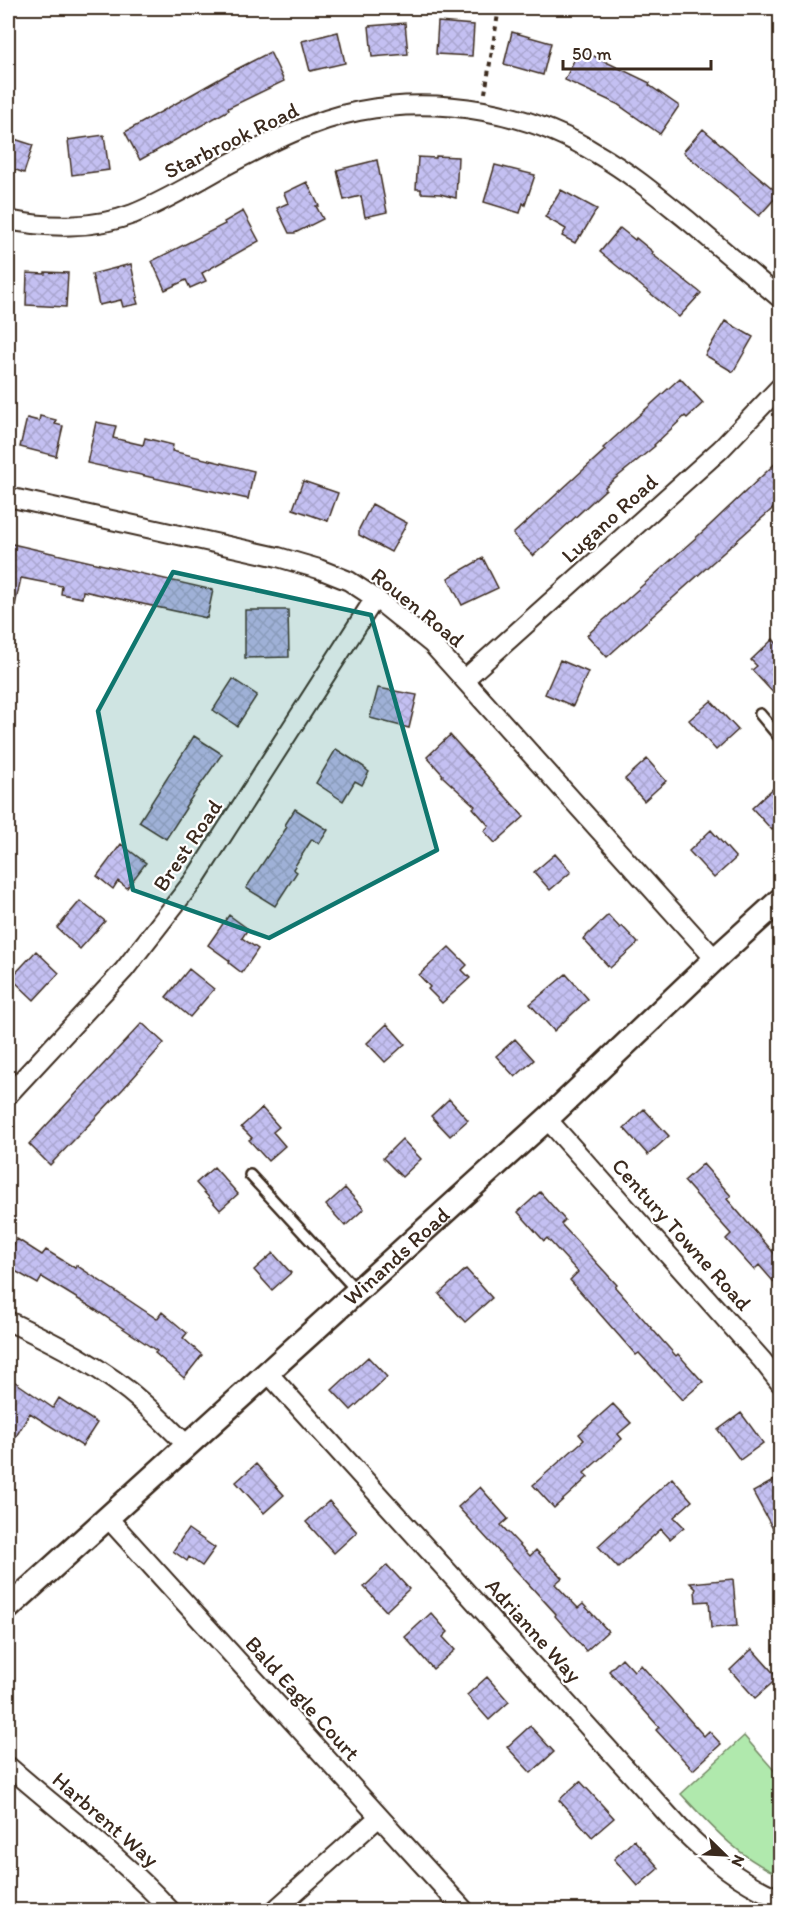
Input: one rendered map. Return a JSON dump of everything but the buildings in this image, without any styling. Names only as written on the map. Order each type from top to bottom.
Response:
[{"type":"street","name":"Starbrook Road","points":[[8,220],[47,225],[106,222],[131,215],[164,200],[261,147],[311,126],[358,111],[441,105],[482,110],[530,123],[598,154],[640,182],[780,298]]},
{"type":"street","name":"Lugano Road","points":[[465,679],[721,449],[780,387]]},
{"type":"street","name":"Rouen Road","points":[[8,497],[278,557],[349,581],[375,598],[432,644],[715,958]]},
{"type":"street","name":"Brest Road","points":[[8,1095],[124,970],[194,880],[375,598]]},
{"type":"street","name":"Winands Road","points":[[8,1608],[547,1119],[715,958],[780,900]]},
{"type":"street","name":"Century Towne Road","points":[[547,1119],[780,1383]]},
{"type":"street","points":[[8,1321],[78,1357],[108,1376],[142,1402],[187,1445]]},
{"type":"street","name":"Adrianne Way","points":[[268,1373],[679,1827],[707,1855],[739,1877],[780,1899]]},
{"type":"street","name":"Bald Eagle Court","points":[[107,1517],[464,1911]]},
{"type":"street","name":"Harbrent Way","points":[[8,1766],[106,1849],[153,1892],[170,1911]]},
{"type":"street","points":[[275,1911],[379,1816]]},
{"type":"lane","points":[[760,714],[780,738]]},
{"type":"lane","points":[[250,1175],[357,1291]]},
{"type":"path","points":[[482,110],[499,8]]},
{"type":"highlighted area","points":[[173,572],[371,615],[437,850],[269,938],[133,890],[98,711]]},
{"type":"green space","points":[[744,1736],[780,1777],[780,1875],[739,1851],[681,1794]]}]
